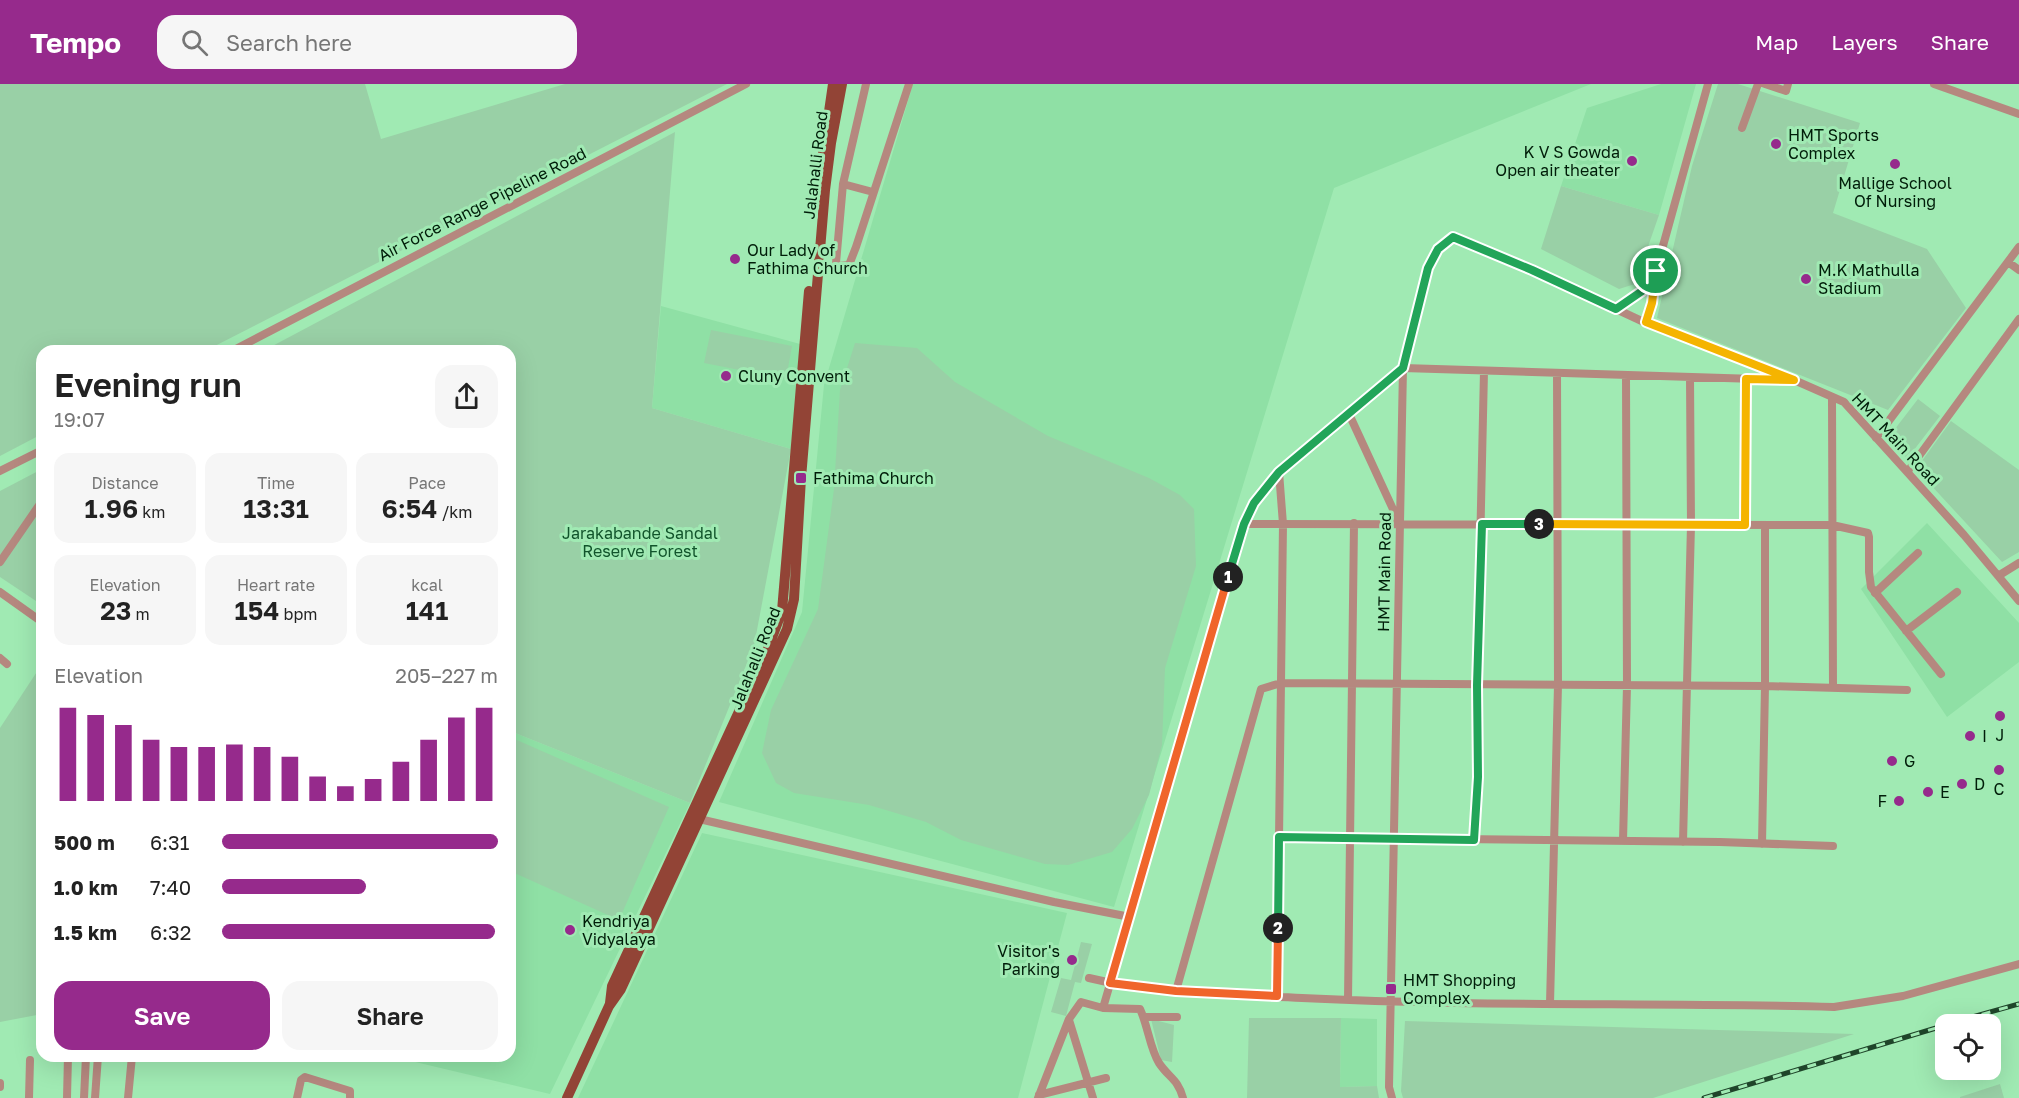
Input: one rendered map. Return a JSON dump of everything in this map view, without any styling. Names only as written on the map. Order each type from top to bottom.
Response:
[{"type":"main road","points":[[793,538],[816,213],[824,138],[833,84]]},
{"type":"main road","name":"Jalahalli Road","points":[[567,1098],[609,1006],[621,989],[696,818],[787,630],[794,599],[793,538],[825,190],[842,84]]},
{"type":"street","name":"Air Force Range Pipeline Road","points":[[244,345],[746,84]]},
{"type":"street","points":[[866,84],[843,184],[836,263],[839,266],[849,265],[909,84]]},
{"type":"street","points":[[1646,322],[1652,303],[1656,271],[1708,84]]},
{"type":"street","points":[[1742,128],[1758,84]]},
{"type":"street","points":[[1765,84],[1786,91],[1788,84]]},
{"type":"street","points":[[1934,84],[1946,86],[2018,112]]},
{"type":"street","points":[[843,184],[873,192]]},
{"type":"street","name":"HMT Main Road","points":[[1392,1098],[1389,1087],[1403,368],[1428,268],[1438,249],[1453,237],[1646,322],[1844,402],[1908,471],[2019,601]]},
{"type":"street","points":[[1876,438],[2019,247]]},
{"type":"street","points":[[2008,262],[2019,270]]},
{"type":"street","points":[[1616,309],[1645,289],[1656,271]]},
{"type":"street","points":[[1908,471],[2019,319]]},
{"type":"street","points":[[1103,1008],[1244,524],[1254,503],[1279,472],[1403,368],[1794,380]]},
{"type":"street","points":[[1474,840],[1478,777],[1477,685],[1484,371]]},
{"type":"street","points":[[1550,1004],[1558,685],[1557,373]]},
{"type":"street","points":[[1623,841],[1627,686],[1626,375]]},
{"type":"street","points":[[1683,842],[1691,525],[1690,377]]},
{"type":"street","points":[[1745,525],[1746,379]]},
{"type":"street","points":[[1832,397],[1833,687]]},
{"type":"street","points":[[1349,414],[1399,523]]},
{"type":"street","points":[[0,471],[36,453]]},
{"type":"street","points":[[1277,996],[1283,524],[1279,472]]},
{"type":"street","points":[[0,562],[36,510]]},
{"type":"street","points":[[1347,1000],[1354,523]]},
{"type":"street","points":[[1244,524],[1832,525],[1868,533],[1871,587],[1941,674]]},
{"type":"street","points":[[1762,844],[1766,686],[1765,526]]},
{"type":"street","points":[[1875,592],[1918,553]]},
{"type":"street","points":[[1998,576],[2019,563]]},
{"type":"street","points":[[0,592],[36,618]]},
{"type":"street","points":[[1906,631],[1957,592]]},
{"type":"street","points":[[1176,991],[1261,689],[1281,683],[1766,686],[1907,690]]},
{"type":"street","points":[[696,818],[1054,902],[1130,917]]},
{"type":"street","points":[[1279,837],[1833,846]]},
{"type":"street","points":[[1089,978],[1110,983],[1176,991],[1391,1003],[1834,1007],[1903,996],[2019,964]]},
{"type":"street","points":[[1038,1096],[1069,1019],[1081,1002],[1103,1008],[1140,1009],[1159,1063],[1179,1085],[1183,1098]]},
{"type":"street","points":[[1144,1017],[1178,1017]]},
{"type":"street","points":[[1069,1019],[1093,1098]]},
{"type":"street","points":[[29,1098],[30,1060]]},
{"type":"street","points":[[67,1098],[68,1062]]},
{"type":"street","points":[[84,1098],[86,1062]]},
{"type":"street","points":[[95,1098],[98,1062]]},
{"type":"street","points":[[128,1098],[131,1062]]},
{"type":"street","points":[[297,1098],[301,1080],[305,1077],[350,1091],[350,1098]]},
{"type":"street","points":[[1038,1096],[1106,1078]]},
{"type":"shaded area","points":[[913,84],[1591,84],[1334,188],[1114,907],[719,802],[802,612],[824,385]]},
{"type":"shaded area","points":[[1661,84],[1696,84],[1659,215],[1561,186],[1587,108]]},
{"type":"shaded area","name":"Cluny Convent","points":[[661,306],[800,344],[791,449],[652,408]]},
{"type":"shaded area","points":[[1927,523],[2019,623],[2019,662],[1947,717],[1861,589]]},
{"type":"shaded area","name":"Kendriya Vidyalaya","points":[[516,733],[690,803],[550,1094],[415,1062],[516,1062]]},
{"type":"shaded area","points":[[702,833],[1067,913],[1018,1098],[578,1098]]},
{"type":"shaded area","name":"HMT Shopping Complex","points":[[1341,1018],[1377,1019],[1377,1086],[1340,1087]]},
{"type":"green space","points":[[0,84],[365,84],[381,139],[565,84],[727,84],[217,345],[36,345],[36,437],[0,456]]},
{"type":"green space","name":"M.K Mathulla Stadium","points":[[1718,84],[1738,84],[1860,123],[1833,213],[1927,249],[1966,308],[1888,410],[1657,318],[1692,166]]},
{"type":"green space","name":"Jarakabande Sandal Reserve Forest","points":[[675,132],[652,408],[791,449],[754,646],[690,803],[516,733],[516,345],[274,345]]},
{"type":"green space","points":[[1561,186],[1659,215],[1635,284],[1619,289],[1541,249]]},
{"type":"green space","points":[[711,330],[792,346],[786,379],[704,363]]},
{"type":"green space","points":[[855,343],[917,348],[955,382],[1048,436],[1149,478],[1180,495],[1194,509],[1196,566],[1165,668],[1162,745],[1149,795],[1132,829],[1112,852],[1068,865],[1045,864],[961,840],[926,822],[869,805],[794,793],[776,783],[762,753],[771,710],[818,609],[834,489],[840,390]]},
{"type":"green space","points":[[1918,399],[1940,416],[1907,459],[1888,438]]},
{"type":"green space","points":[[1951,421],[2019,470],[2019,552],[2002,562],[1916,469]]},
{"type":"green space","points":[[36,472],[36,601],[0,577],[0,491]]},
{"type":"green space","points":[[36,673],[36,1015],[0,1022],[0,728]]},
{"type":"green space","points":[[516,740],[669,807],[619,920],[516,874]]},
{"type":"green space","points":[[1081,942],[1092,944],[1081,983],[1075,982],[1066,1016],[1051,1012],[1061,978],[1071,980]]},
{"type":"green space","points":[[1249,1018],[1341,1018],[1340,1087],[1377,1086],[1379,1098],[1247,1098]]},
{"type":"green space","points":[[1151,1019],[1174,1025],[1172,1062],[1161,1060]]},
{"type":"green space","points":[[1405,1021],[1854,1034],[1653,1098],[1403,1098],[1401,1091]]},
{"type":"green space","points":[[2000,1084],[2004,1098],[1960,1098],[1960,1097]]},
{"type":"railway","points":[[1983,1014],[2019,1004]]},
{"type":"railway","points":[[1704,1098],[1935,1028]]},
{"type":"place","name":"HMT Sports Complex","points":[[1776,144]]},
{"type":"place","name":"K V S Gowda Open air theater","points":[[1632,161]]},
{"type":"place","name":"Mallige School Of Nursing","points":[[1895,164]]},
{"type":"place","name":"Our Lady of Fathima Church","points":[[735,259]]},
{"type":"place","name":"M.K Mathulla Stadium","points":[[1806,279]]},
{"type":"place","name":"Cluny Convent","points":[[726,376]]},
{"type":"place","name":"Fathima Church","points":[[801,478]]},
{"type":"place","name":"J","points":[[2000,716]]},
{"type":"place","name":"I","points":[[1970,736]]},
{"type":"place","name":"G","points":[[1892,761]]},
{"type":"place","name":"C","points":[[1999,770]]},
{"type":"place","name":"D","points":[[1962,784]]},
{"type":"place","name":"E","points":[[1928,792]]},
{"type":"place","name":"F","points":[[1899,801]]},
{"type":"place","name":"Kendriya Vidyalaya","points":[[570,930]]},
{"type":"place","name":"Visitor's Parking","points":[[1072,960]]},
{"type":"place","name":"HMT Shopping Complex","points":[[1391,989]]},
{"type":"route","points":[[1453,237],[1616,309],[1645,289],[1656,271],[1652,303],[1646,322],[1794,380],[1746,379],[1745,525],[1482,524],[1477,685],[1478,777],[1474,840],[1279,837],[1277,996],[1176,991],[1110,983],[1244,524],[1254,503],[1279,472],[1403,368],[1428,268],[1438,249],[1453,237]]}]
